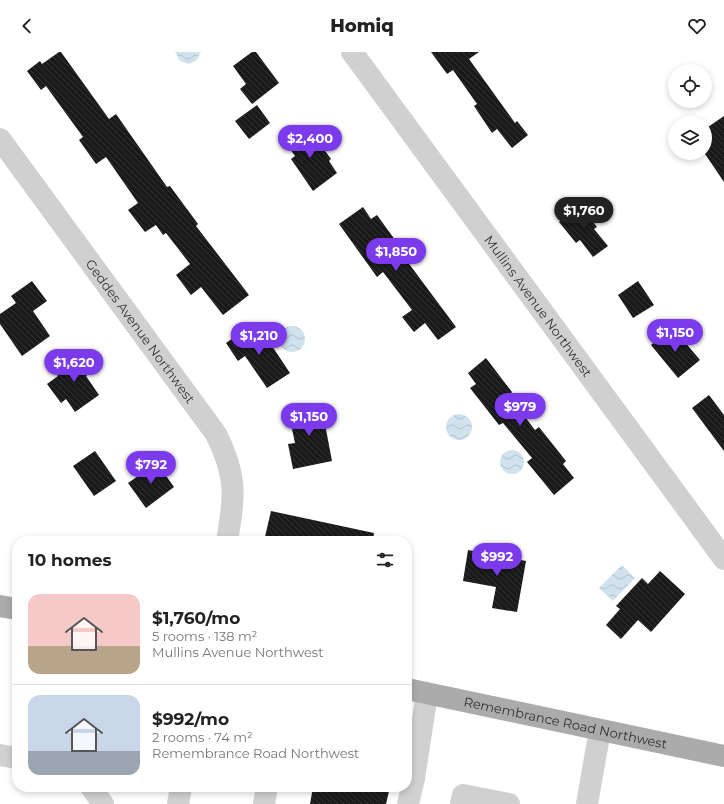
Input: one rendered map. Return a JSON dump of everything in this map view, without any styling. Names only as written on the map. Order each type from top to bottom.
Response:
[{"type":"main road","points":[[0,606],[12,608]]},
{"type":"main road","name":"Remembrance Road Northwest","points":[[417,691],[724,756]]},
{"type":"street","name":"Mullins Avenue Northwest","points":[[352,52],[724,559]]},
{"type":"street","name":"Geddes Avenue Northwest","points":[[0,139],[216,434],[226,453],[232,474],[234,505],[228,536]]},
{"type":"street","points":[[412,753],[417,691]]},
{"type":"street","points":[[587,804],[600,730]]},
{"type":"street","points":[[0,755],[12,757]]},
{"type":"street","points":[[95,792],[103,804]]},
{"type":"street","points":[[178,804],[180,792]]},
{"type":"street","points":[[264,804],[266,792]]},
{"type":"street","points":[[408,804],[409,792]]},
{"type":"street","points":[[461,804],[463,795],[509,804]]},
{"type":"water","points":[[175,52],[201,52],[197,60],[189,64],[180,61]]},
{"type":"water","points":[[292,326],[302,329],[305,339],[302,349],[292,352],[282,349],[279,339],[282,329]]},
{"type":"water","points":[[459,414],[469,417],[472,427],[469,437],[459,440],[449,437],[446,427],[449,417]]},
{"type":"water","points":[[512,450],[520,454],[524,462],[520,470],[512,474],[504,470],[500,462],[504,454]]},
{"type":"water","points":[[622,565],[635,578],[613,601],[599,588]]},
{"type":"building","points":[[61,52],[109,119],[116,114],[167,187],[170,186],[198,224],[196,226],[249,295],[223,315],[201,287],[191,295],[176,275],[190,264],[166,233],[163,235],[156,225],[145,232],[128,210],[138,203],[106,157],[96,164],[79,140],[83,137],[46,86],[41,90],[27,71],[40,61],[42,64]]},
{"type":"building","points":[[252,52],[256,52],[279,83],[252,104],[240,89],[246,84],[233,66]]},
{"type":"building","points":[[431,52],[479,52],[469,59],[515,123],[517,121],[528,135],[512,148],[497,129],[492,133],[474,106],[477,104],[453,70],[447,74]]},
{"type":"building","points":[[257,105],[270,123],[249,139],[235,121]]},
{"type":"building","points":[[724,116],[724,182],[709,160],[712,160],[712,124]]},
{"type":"building","points":[[303,127],[315,143],[317,140],[331,159],[329,161],[337,173],[313,191],[291,159],[295,156],[284,141]]},
{"type":"building","points":[[580,205],[597,227],[594,229],[608,246],[593,257],[580,240],[576,243],[559,222]]},
{"type":"building","points":[[363,207],[371,219],[377,215],[406,255],[404,257],[456,327],[438,340],[425,323],[414,332],[402,317],[412,310],[383,272],[377,277],[339,224]]},
{"type":"building","points":[[32,281],[47,301],[33,311],[50,336],[22,356],[0,324],[0,314],[16,303],[11,296]]},
{"type":"building","points":[[638,281],[654,305],[633,318],[618,295]]},
{"type":"building","points":[[672,327],[700,360],[678,378],[651,345]]},
{"type":"building","points":[[260,328],[290,373],[267,388],[245,356],[238,361],[226,343],[243,331],[246,337]]},
{"type":"building","points":[[81,352],[94,370],[86,376],[99,395],[75,412],[66,399],[61,403],[47,384],[58,376],[54,371]]},
{"type":"building","points":[[486,358],[512,392],[509,396],[535,430],[539,427],[566,461],[563,464],[574,478],[554,495],[527,462],[532,458],[503,423],[499,425],[470,388],[476,384],[468,373]]},
{"type":"building","points":[[709,395],[724,415],[724,451],[692,408]]},
{"type":"building","points":[[321,403],[332,461],[293,469],[288,444],[295,443],[288,410]]},
{"type":"building","points":[[95,451],[116,481],[94,496],[73,466]]},
{"type":"building","points":[[157,463],[174,487],[146,508],[128,483]]},
{"type":"building","points":[[271,511],[374,533],[374,536],[265,536]]},
{"type":"building","points":[[468,550],[526,561],[517,612],[492,608],[496,587],[463,581]]},
{"type":"building","points":[[660,571],[685,594],[651,632],[638,620],[621,639],[606,625],[620,609],[616,606],[642,578],[648,584]]},
{"type":"building","points":[[312,792],[389,792],[386,804],[310,804]]}]
